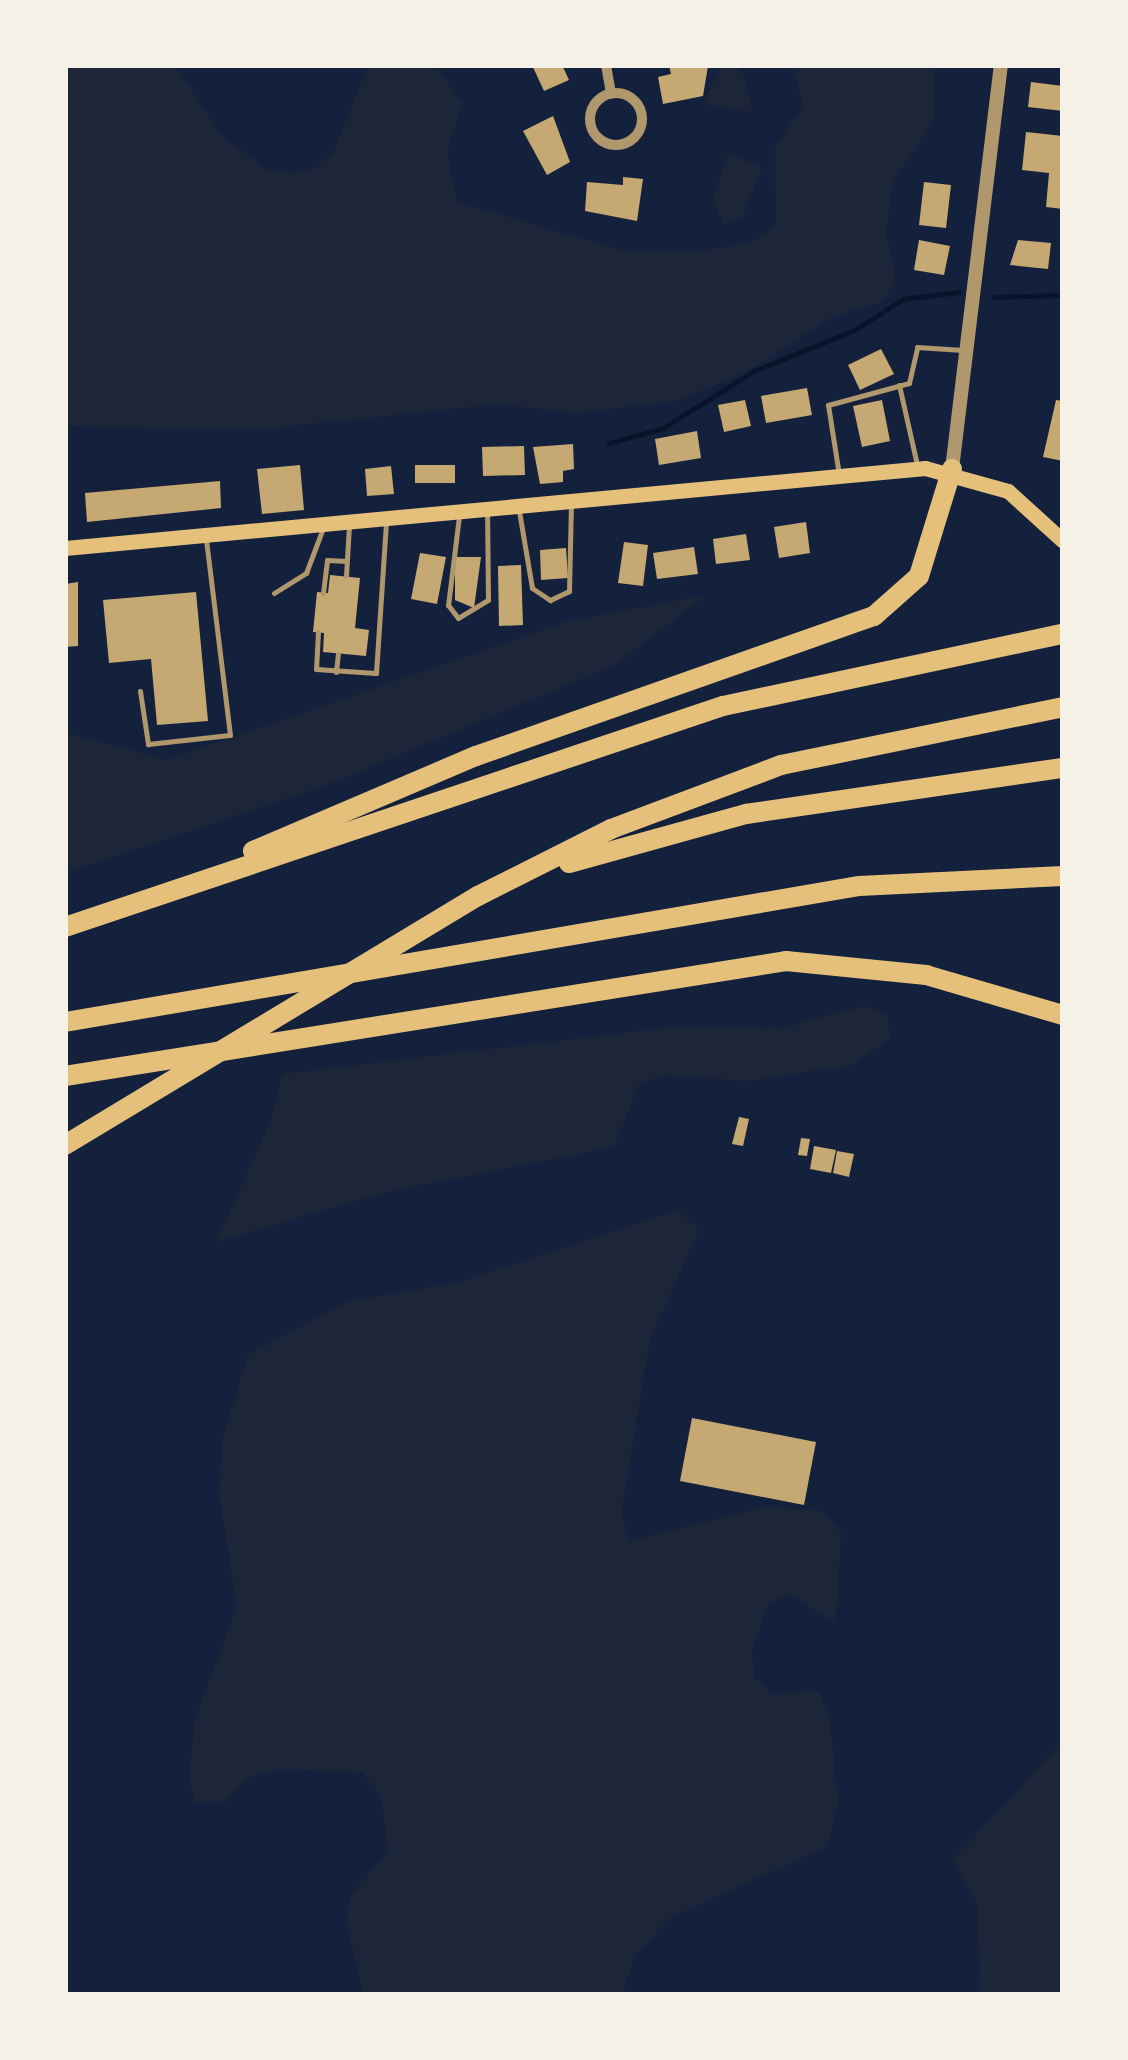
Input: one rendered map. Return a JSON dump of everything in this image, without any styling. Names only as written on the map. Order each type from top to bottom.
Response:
[{"type":"highway","points":[[105,913],[476,756],[868,620],[919,576],[952,469]]},
{"type":"highway","points":[[65,927],[722,706],[1053,636]]},
{"type":"highway","points":[[65,1145],[478,896],[703,790],[1060,707]]},
{"type":"highway","points":[[478,896],[672,830],[1063,768]]},
{"type":"highway","points":[[65,1022],[941,876],[1063,876]]},
{"type":"highway","points":[[75,1074],[435,1012],[786,961],[926,975],[1063,1015]]},
{"type":"main road","points":[[65,548],[917,468],[952,469],[1008,490],[1063,541]]},
{"type":"street","points":[[606,65],[612,94],[640,110],[640,127],[622,144],[598,138],[591,124],[592,108],[612,94]]},
{"type":"street","points":[[952,469],[971,350],[1001,65]]},
{"type":"lane","points":[[839,477],[828,405],[909,383],[917,347],[971,350]]},
{"type":"lane","points":[[899,386],[917,468]]},
{"type":"lane","points":[[518,508],[532,588],[550,600],[569,591],[570,503]]},
{"type":"lane","points":[[459,513],[448,605],[458,618],[488,600],[487,510]]},
{"type":"lane","points":[[318,632],[316,669],[376,673],[386,520]]},
{"type":"lane","points":[[346,576],[349,522]]},
{"type":"lane","points":[[274,592],[306,573],[324,525]]},
{"type":"lane","points":[[140,691],[148,744],[230,734],[206,536]]},
{"type":"lane","points":[[324,593],[327,560],[347,561]]},
{"type":"lane","points":[[336,672],[338,654]]},
{"type":"shaded area","points":[[65,65],[175,65],[221,135],[264,168],[289,174],[314,169],[334,151],[368,65],[436,65],[462,103],[447,152],[457,202],[627,252],[705,251],[755,240],[776,224],[775,147],[803,106],[792,65],[935,65],[933,121],[892,184],[886,232],[896,282],[881,302],[832,317],[748,371],[677,401],[576,413],[498,404],[254,430],[65,426]]},
{"type":"shaded area","points":[[720,68],[741,68],[753,112],[703,104]]},
{"type":"shaded area","points":[[728,154],[762,167],[743,217],[724,225],[713,200]]},
{"type":"shaded area","points":[[707,595],[615,665],[327,785],[65,873],[65,732],[167,760],[569,621]]},
{"type":"shaded area","points":[[863,1006],[886,1013],[891,1038],[851,1065],[747,1081],[666,1075],[640,1083],[614,1147],[386,1192],[216,1242],[272,1118],[282,1074],[682,1026],[780,1029]]},
{"type":"shaded area","points":[[678,1210],[699,1230],[650,1339],[621,1514],[630,1541],[766,1507],[823,1511],[841,1533],[836,1623],[788,1593],[767,1606],[752,1651],[755,1678],[772,1695],[818,1691],[829,1715],[838,1801],[828,1846],[671,1917],[635,1955],[622,1995],[364,1995],[347,1925],[350,1896],[388,1852],[381,1795],[362,1772],[275,1769],[246,1779],[226,1801],[195,1803],[189,1776],[195,1719],[237,1607],[219,1493],[223,1437],[248,1355],[347,1302],[460,1282]]},
{"type":"shaded area","points":[[1063,1741],[1063,1995],[981,1995],[977,1902],[953,1860]]},
{"type":"building","points":[[532,65],[562,65],[569,80],[544,91]]},
{"type":"building","points":[[669,65],[708,66],[703,96],[663,104],[658,77],[671,74]]},
{"type":"building","points":[[1031,82],[1063,86],[1063,111],[1028,107]]},
{"type":"building","points":[[553,116],[570,162],[547,175],[523,131]]},
{"type":"building","points":[[1026,132],[1063,136],[1063,209],[1046,207],[1049,173],[1022,170]]},
{"type":"building","points":[[623,177],[643,179],[637,221],[585,211],[587,182],[623,185]]},
{"type":"building","points":[[924,182],[951,185],[946,228],[919,225]]},
{"type":"building","points":[[919,240],[950,246],[944,275],[914,270]]},
{"type":"building","points":[[1018,240],[1051,243],[1048,269],[1010,265]]},
{"type":"building","points":[[881,349],[894,374],[860,390],[848,365]]},
{"type":"building","points":[[807,388],[812,415],[766,423],[761,396]]},
{"type":"building","points":[[745,400],[751,426],[724,432],[718,405]]},
{"type":"building","points":[[882,400],[890,441],[862,447],[853,406]]},
{"type":"building","points":[[1056,400],[1063,401],[1063,461],[1043,457]]},
{"type":"building","points":[[697,431],[701,458],[659,465],[655,439]]},
{"type":"building","points":[[573,444],[574,469],[563,471],[563,482],[540,484],[533,447]]},
{"type":"building","points":[[524,446],[525,475],[483,476],[482,447]]},
{"type":"building","points":[[300,465],[304,510],[262,514],[257,469]]},
{"type":"building","points":[[415,465],[455,465],[455,483],[415,483]]},
{"type":"building","points":[[391,466],[394,494],[367,496],[365,469]]},
{"type":"building","points":[[220,481],[221,508],[87,522],[85,493]]},
{"type":"building","points":[[806,522],[810,553],[779,558],[774,527]]},
{"type":"building","points":[[746,534],[750,560],[716,564],[713,539]]},
{"type":"building","points":[[624,542],[648,545],[643,586],[618,583]]},
{"type":"building","points":[[694,547],[698,574],[657,579],[653,553]]},
{"type":"building","points":[[566,548],[568,578],[541,580],[540,550]]},
{"type":"building","points":[[420,553],[446,557],[437,604],[411,599]]},
{"type":"building","points":[[455,557],[481,557],[474,608],[455,600]]},
{"type":"building","points":[[521,565],[523,625],[499,626],[498,566]]},
{"type":"building","points":[[330,575],[360,578],[355,628],[369,630],[366,656],[323,652],[324,633],[313,632],[317,592],[328,593]]},
{"type":"building","points":[[78,582],[78,646],[65,647],[65,584]]},
{"type":"building","points":[[196,592],[208,721],[157,725],[151,659],[109,663],[103,600]]},
{"type":"building","points":[[739,1117],[749,1119],[743,1146],[732,1144]]},
{"type":"building","points":[[801,1138],[810,1139],[807,1156],[798,1155]]},
{"type":"building","points":[[814,1146],[836,1150],[831,1173],[810,1169]]},
{"type":"building","points":[[837,1151],[854,1154],[849,1177],[833,1173]]},
{"type":"building","points":[[692,1418],[816,1442],[804,1505],[680,1481]]},
{"type":"waterway","points":[[609,443],[663,428],[754,371],[854,330],[903,299],[959,292]]},
{"type":"waterway","points":[[993,297],[1063,295]]}]
